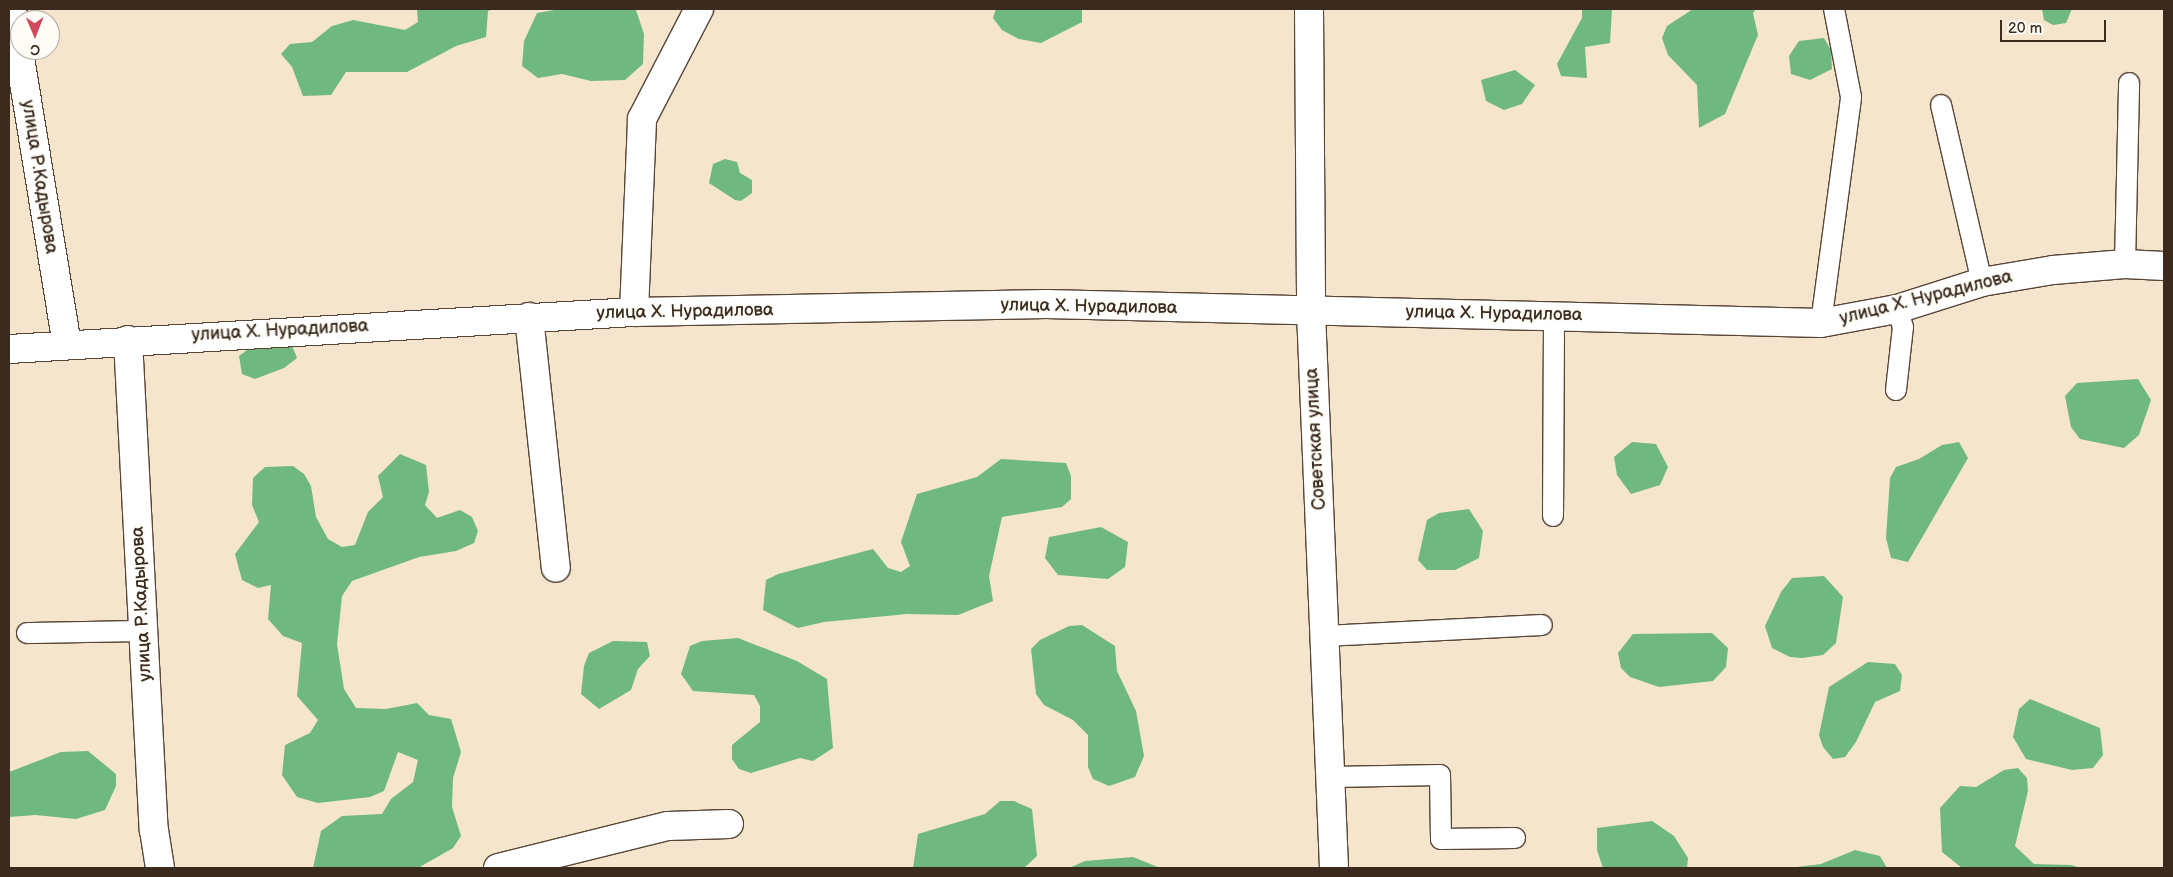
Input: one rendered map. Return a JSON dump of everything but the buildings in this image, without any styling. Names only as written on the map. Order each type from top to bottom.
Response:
[{"type":"street","name":"улица Р.Кадырова","points":[[12,9],[67,345]]},
{"type":"street","points":[[634,312],[642,119],[699,9]]},
{"type":"street","name":"Советская улица","points":[[1308,9],[1311,312],[1332,777],[1334,868]]},
{"type":"street","name":"улица Х. Нурадилова","points":[[9,349],[128,340],[634,312],[1046,304],[1311,312],[1554,315],[1821,323],[1897,309],[1982,282],[2053,270],[2125,264],[2164,266]]},
{"type":"street","points":[[529,317],[556,568]]},
{"type":"street","name":"улица Р.Кадырова","points":[[128,340],[154,830],[160,868]]},
{"type":"street","points":[[498,868],[668,826],[729,824]]},
{"type":"lane","points":[[1821,323],[1851,97],[1834,9]]},
{"type":"lane","points":[[2125,264],[2129,83]]},
{"type":"lane","points":[[1941,105],[1982,282]]},
{"type":"lane","points":[[1896,390],[1903,327],[1897,309]]},
{"type":"lane","points":[[1553,516],[1554,315]]},
{"type":"lane","points":[[1325,636],[1542,625]]},
{"type":"lane","points":[[27,633],[144,631]]},
{"type":"lane","points":[[1332,777],[1440,775],[1441,839],[1516,838]]},
{"type":"green space","points":[[417,9],[493,9],[488,11],[486,37],[456,46],[407,72],[346,72],[331,95],[303,96],[292,67],[281,54],[290,44],[312,42],[332,26],[353,20],[405,30],[418,22]]},
{"type":"green space","points":[[560,9],[636,10],[644,34],[643,64],[625,80],[591,81],[562,74],[538,78],[522,66],[524,41],[537,13]]},
{"type":"green space","points":[[996,9],[1082,9],[1082,22],[1041,43],[1019,39],[1002,30],[993,18]]},
{"type":"green space","points":[[1582,9],[1612,9],[1610,43],[1585,47],[1587,78],[1561,76],[1557,64],[1582,18]]},
{"type":"green space","points":[[1693,9],[1756,9],[1753,13],[1758,35],[1725,114],[1699,128],[1697,85],[1668,55],[1662,38],[1667,26]]},
{"type":"green space","points":[[2042,9],[2072,9],[2066,23],[2053,25],[2044,20]]},
{"type":"green space","points":[[1824,38],[1831,50],[1832,69],[1810,80],[1791,74],[1789,56],[1799,41]]},
{"type":"green space","points":[[1515,70],[1535,85],[1522,104],[1504,110],[1486,101],[1481,80]]},
{"type":"green space","points":[[725,159],[737,162],[740,173],[752,180],[752,193],[741,201],[735,200],[709,183],[713,164]]},
{"type":"green space","points":[[259,341],[291,343],[297,358],[284,368],[255,379],[242,374],[239,356]]},
{"type":"green space","points":[[2138,379],[2151,400],[2139,435],[2124,448],[2080,439],[2071,427],[2065,396],[2077,383]]},
{"type":"green space","points":[[1632,442],[1656,444],[1668,467],[1660,485],[1631,494],[1617,475],[1614,457]]},
{"type":"green space","points":[[1959,442],[1968,458],[1908,562],[1891,558],[1886,538],[1890,478],[1896,467],[1919,459],[1942,445]]},
{"type":"green space","points":[[400,454],[426,465],[429,492],[425,505],[437,518],[460,510],[472,517],[478,531],[474,543],[456,551],[419,557],[352,581],[342,596],[337,644],[344,689],[356,708],[386,709],[417,703],[429,715],[451,719],[461,752],[453,778],[452,807],[461,836],[453,848],[418,868],[313,868],[321,831],[342,816],[382,814],[391,799],[413,782],[418,760],[398,752],[384,791],[370,797],[318,803],[297,797],[282,775],[285,745],[310,733],[318,720],[297,696],[302,643],[283,636],[268,619],[271,585],[258,588],[242,580],[235,554],[259,522],[252,505],[253,478],[265,467],[293,466],[304,474],[311,486],[316,517],[328,539],[342,547],[355,545],[368,512],[383,497],[378,476]]},
{"type":"green space","points":[[1001,459],[1066,463],[1071,476],[1071,499],[1062,507],[1002,517],[989,576],[993,601],[958,615],[907,614],[824,622],[798,628],[763,610],[766,580],[778,574],[873,549],[888,568],[901,572],[910,566],[901,542],[917,494],[977,477]]},
{"type":"green space","points":[[1469,509],[1483,531],[1479,558],[1455,570],[1427,570],[1418,560],[1427,520],[1439,513]]},
{"type":"green space","points":[[1101,527],[1128,542],[1125,567],[1108,579],[1058,575],[1045,558],[1049,537]]},
{"type":"green space","points":[[1824,576],[1843,597],[1836,643],[1823,655],[1802,658],[1790,657],[1772,648],[1765,626],[1781,592],[1792,578]]},
{"type":"green space","points":[[1082,625],[1115,646],[1117,671],[1136,711],[1144,756],[1135,777],[1109,786],[1093,779],[1088,767],[1088,735],[1073,720],[1044,705],[1036,694],[1031,649],[1040,640],[1069,626]]},
{"type":"green space","points":[[1712,633],[1728,648],[1726,667],[1713,681],[1659,687],[1630,677],[1621,668],[1618,653],[1633,634]]},
{"type":"green space","points":[[738,638],[797,661],[827,679],[833,748],[813,761],[800,758],[751,773],[739,769],[732,759],[732,745],[760,722],[760,706],[754,695],[693,691],[681,674],[690,646],[702,641]]},
{"type":"green space","points":[[613,641],[647,642],[650,656],[638,669],[631,690],[599,709],[581,694],[584,666],[589,653]]},
{"type":"green space","points":[[1868,662],[1895,664],[1902,675],[1900,691],[1875,702],[1856,742],[1845,757],[1833,759],[1823,747],[1819,735],[1829,687]]},
{"type":"green space","points":[[2030,699],[2100,728],[2103,755],[2093,768],[2072,770],[2026,759],[2013,737],[2019,709]]},
{"type":"green space","points":[[88,751],[116,774],[116,786],[105,810],[76,819],[35,815],[9,817],[9,772],[61,752]]},
{"type":"green space","points":[[2018,768],[2027,778],[2028,791],[2015,846],[2034,864],[2071,865],[2081,868],[1962,868],[1942,852],[1940,808],[1960,786],[1976,787],[2004,770]]},
{"type":"green space","points":[[1000,801],[1014,801],[1032,809],[1037,856],[1024,868],[913,868],[918,834],[985,814]]},
{"type":"green space","points":[[1652,821],[1674,836],[1688,858],[1687,868],[1603,868],[1597,850],[1597,828]]},
{"type":"green space","points":[[1855,850],[1880,856],[1887,868],[1789,868],[1821,864]]},
{"type":"green space","points":[[1133,857],[1160,868],[1069,868],[1085,861]]}]
